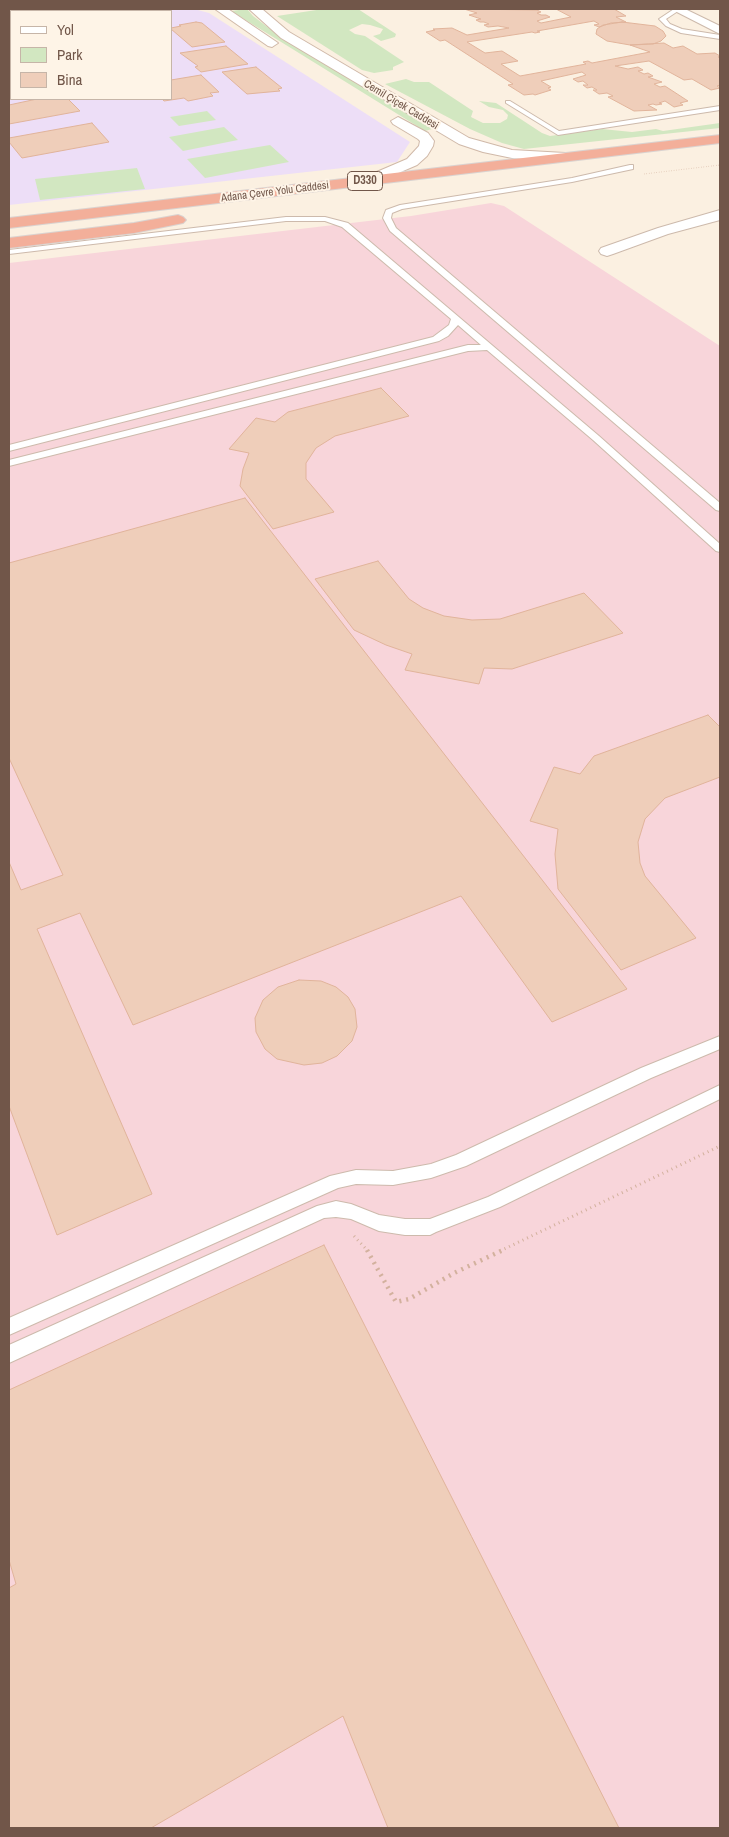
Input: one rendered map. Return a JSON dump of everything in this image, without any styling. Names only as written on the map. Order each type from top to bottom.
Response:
[{"type":"highway","name":"Adana Çevre Yolu Caddesi","points":[[9,235],[206,213],[565,157],[720,139]]},
{"type":"highway","points":[[409,191],[641,168]]},
{"type":"highway","name":"Adana Çevre Yolu Caddesi","points":[[9,223],[173,204],[370,188]]},
{"type":"highway","points":[[9,216],[173,204]]},
{"type":"highway","points":[[9,243],[134,228],[206,213]]},
{"type":"street","name":"Cemil Çiçek Caddesi","points":[[256,9],[285,35],[446,132],[471,144],[499,152],[565,157]]},
{"type":"street","points":[[678,9],[720,31]]},
{"type":"street","points":[[220,10],[281,50]]},
{"type":"street","name":"Cemil Çiçek Caddesi","points":[[370,188],[412,162],[422,153],[426,146],[427,141],[423,136],[390,116]]},
{"type":"street","points":[[423,136],[440,137],[446,132]]},
{"type":"street","points":[[607,251],[663,231],[720,215]]},
{"type":"lane","points":[[678,9],[662,19],[668,25],[681,31],[720,37]]},
{"type":"lane","points":[[508,102],[558,133],[720,108]]},
{"type":"lane","points":[[641,168],[400,207],[389,212],[387,218],[393,229],[720,508]]},
{"type":"lane","points":[[9,252],[286,219],[325,219],[345,225],[355,231],[490,347],[720,549]]},
{"type":"lane","points":[[9,448],[436,339],[453,326],[456,318]]},
{"type":"lane","points":[[9,463],[468,348],[490,347]]},
{"type":"lane","points":[[9,1327],[336,1181],[356,1177],[393,1178],[460,1162],[646,1073],[720,1042]]},
{"type":"lane","points":[[9,1354],[323,1211],[336,1209],[351,1212],[379,1223],[430,1227],[494,1202],[720,1092]]},
{"type":"path","points":[[641,168],[720,165]]},
{"type":"path","points":[[348,1231],[366,1246],[396,1302],[409,1299],[454,1273],[720,1146]]},
{"type":"shaded area","points":[[194,9],[209,13],[410,142],[397,162],[9,205],[9,25],[10,100],[172,100],[172,10],[135,10]]},
{"type":"shaded area","points":[[491,203],[504,206],[720,346],[720,1828],[9,1828],[9,263],[411,216]]},
{"type":"green space","points":[[247,9],[270,29],[432,129],[425,131],[231,11]]},
{"type":"green space","points":[[323,9],[358,9],[396,34],[395,37],[381,41],[373,36],[380,34],[383,29],[370,25],[362,24],[349,30],[355,34],[365,36],[404,62],[393,67],[393,70],[374,73],[362,70],[277,16]]},
{"type":"green space","points":[[406,79],[414,82],[429,82],[473,111],[471,117],[483,123],[500,123],[507,119],[508,115],[503,110],[489,107],[479,101],[496,103],[542,133],[550,136],[602,129],[632,132],[656,129],[663,131],[720,123],[720,128],[524,149],[502,143],[470,129],[385,84]]},
{"type":"green space","points":[[207,111],[216,120],[179,126],[170,117]]},
{"type":"green space","points":[[224,127],[238,140],[183,151],[169,137]]},
{"type":"green space","points":[[270,145],[289,162],[205,178],[187,159]]},
{"type":"green space","points":[[137,168],[145,189],[40,200],[35,179]]},
{"type":"building","points":[[464,9],[537,10],[541,12],[537,13],[550,17],[537,21],[541,23],[571,17],[556,9],[614,9],[626,16],[616,17],[626,22],[611,23],[599,27],[594,25],[599,24],[594,21],[537,31],[540,32],[535,33],[467,42],[485,53],[502,51],[518,61],[501,64],[520,76],[586,64],[583,62],[588,61],[592,63],[650,52],[630,45],[664,43],[673,48],[683,46],[697,54],[715,53],[720,56],[718,57],[720,58],[720,85],[717,86],[720,88],[711,90],[692,79],[684,80],[649,61],[615,66],[628,69],[638,67],[643,70],[638,71],[644,74],[648,73],[653,76],[648,77],[662,82],[654,84],[660,87],[665,86],[688,101],[680,103],[683,105],[674,107],[665,101],[659,103],[662,104],[648,105],[657,110],[634,111],[608,97],[613,96],[607,93],[599,94],[592,87],[587,88],[583,85],[588,85],[583,81],[578,82],[573,79],[586,75],[582,72],[541,81],[551,87],[548,88],[551,90],[535,95],[524,95],[508,85],[513,84],[445,40],[440,41],[426,32],[435,30],[433,29],[452,28],[467,35],[509,28],[488,27],[484,25],[489,24],[480,22],[476,20],[481,19],[469,15],[477,13]]},
{"type":"building","points":[[196,22],[202,23],[225,42],[192,47],[172,30],[172,28],[181,26],[179,25]]},
{"type":"building","points":[[622,22],[655,26],[663,31],[666,36],[661,41],[653,44],[630,45],[607,41],[596,34],[597,29],[603,25]]},
{"type":"building","points":[[226,46],[248,64],[201,72],[195,67],[198,66],[180,53]]},
{"type":"building","points":[[256,67],[282,88],[278,89],[280,91],[247,94],[222,72]]},
{"type":"building","points":[[201,75],[219,92],[210,93],[213,96],[188,101],[184,98],[172,100],[172,80]]},
{"type":"building","points":[[32,100],[69,100],[80,111],[9,124],[9,105]]},
{"type":"building","points":[[92,123],[109,142],[22,158],[9,142],[9,138]]},
{"type":"building","points":[[381,388],[409,416],[335,436],[316,448],[306,463],[306,479],[334,512],[273,529],[240,486],[243,469],[249,453],[229,449],[256,418],[275,422],[288,412]]},
{"type":"building","points":[[245,498],[627,989],[552,1022],[461,896],[133,1025],[80,913],[37,929],[152,1194],[57,1235],[9,1106],[9,862],[21,890],[63,875],[9,758],[9,563]]},
{"type":"building","points":[[378,561],[409,599],[423,608],[444,616],[472,620],[500,619],[584,593],[623,633],[512,669],[484,668],[479,684],[405,670],[412,654],[386,645],[354,630],[315,579]]},
{"type":"building","points":[[708,715],[720,727],[720,777],[665,798],[645,819],[638,842],[640,863],[645,876],[696,938],[621,970],[558,889],[555,854],[558,829],[530,821],[554,767],[580,774],[594,756]]},
{"type":"building","points":[[299,980],[321,981],[336,987],[348,997],[355,1009],[357,1027],[352,1041],[337,1056],[322,1063],[304,1065],[277,1059],[265,1049],[256,1032],[255,1018],[263,1000],[278,987]]},
{"type":"building","points":[[324,1245],[619,1828],[388,1828],[343,1716],[151,1828],[9,1828],[9,1588],[16,1584],[9,1560],[9,1390]]}]
